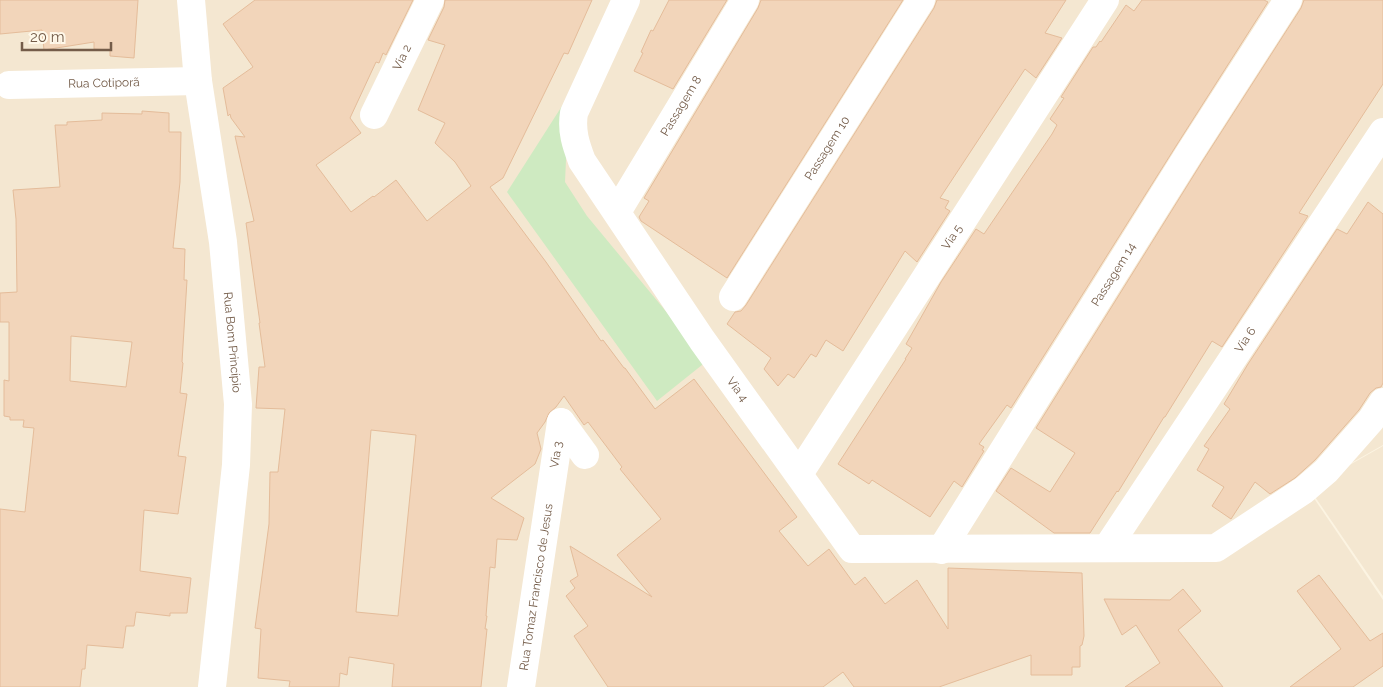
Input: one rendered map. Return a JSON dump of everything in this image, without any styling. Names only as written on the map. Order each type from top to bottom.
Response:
[{"type":"street","name":"Rua Bom Princípio","points":[[191,0],[198,81],[223,242],[238,404],[236,465],[212,687]]},
{"type":"street","name":"Via 2","points":[[374,115],[430,0]]},
{"type":"street","name":"Via 4","points":[[626,0],[574,113],[572,124],[582,161],[702,340],[852,549],[1216,548],[1304,490],[1326,471],[1377,411]]},
{"type":"street","name":"Passagem 8","points":[[617,212],[745,0]]},
{"type":"street","name":"Passagem 10","points":[[733,297],[921,0]]},
{"type":"street","name":"Via 5","points":[[799,474],[1105,0]]},
{"type":"street","name":"Passagem 14","points":[[941,550],[1189,154],[1288,0]]},
{"type":"street","name":"Rua Cotiporã","points":[[9,85],[198,81]]},
{"type":"street","name":"Via 6","points":[[1107,548],[1383,132]]},
{"type":"street","name":"Via 3","points":[[552,488],[561,422],[585,456]]},
{"type":"street","name":"Rua Tomaz Francisco de Jesus","points":[[521,687],[552,488]]},
{"type":"shaded area","points":[[0,0],[1383,0],[1383,445],[1307,488],[1383,600],[1383,687],[0,687]]},
{"type":"shaded area","points":[[1383,446],[1383,596],[1309,488]]},
{"type":"green space","points":[[569,95],[565,182],[587,216],[707,361],[657,401],[507,192]]},
{"type":"building","points":[[0,0],[138,0],[134,58],[110,56],[110,50],[94,49],[94,42],[44,50],[42,30],[0,34]]},
{"type":"building","points":[[255,0],[413,0],[386,55],[383,53],[379,63],[376,62],[350,118],[361,133],[316,165],[351,212],[396,180],[427,221],[471,186],[455,162],[435,143],[445,123],[418,110],[445,45],[428,40],[444,7],[445,0],[592,0],[568,54],[564,53],[503,178],[490,187],[546,262],[601,341],[603,340],[655,409],[694,379],[797,517],[779,531],[808,566],[829,549],[855,585],[865,577],[885,604],[917,580],[948,629],[948,568],[1082,573],[1084,636],[1080,646],[1080,667],[1072,667],[1072,675],[1031,675],[1031,655],[939,687],[854,687],[843,672],[823,687],[608,687],[574,636],[588,626],[566,596],[575,588],[570,581],[578,576],[570,546],[652,597],[617,555],[661,519],[620,469],[622,467],[588,422],[584,425],[564,396],[549,413],[537,433],[541,449],[535,464],[491,498],[524,518],[517,540],[497,539],[495,568],[490,567],[485,629],[487,629],[481,687],[392,687],[394,664],[349,657],[347,675],[340,673],[339,687],[289,687],[290,681],[258,678],[261,629],[255,628],[269,524],[270,472],[278,472],[285,409],[256,408],[259,367],[265,367],[246,223],[254,221],[235,136],[245,137],[230,114],[228,116],[223,88],[253,67],[223,24]],"holes":[[[371,430],[416,435],[398,616],[356,612]]]},
{"type":"building","points":[[669,0],[727,0],[673,89],[634,71],[651,30],[653,31]]},
{"type":"building","points":[[761,0],[903,0],[727,278],[641,221],[639,217],[649,201],[644,198]]},
{"type":"building","points":[[937,0],[1066,0],[1045,33],[1062,38],[1036,78],[1025,69],[940,198],[949,201],[945,208],[950,211],[917,262],[905,251],[843,351],[826,340],[816,357],[811,354],[794,378],[788,374],[778,386],[764,369],[771,358],[727,324],[735,312],[741,311],[746,305],[934,8]]},
{"type":"building","points":[[1142,0],[1264,0],[1268,2],[1011,408],[1007,405],[979,444],[984,447],[982,450],[984,451],[962,487],[954,481],[930,517],[872,480],[869,484],[838,464],[906,359],[912,348],[906,344],[941,282],[976,229],[984,234],[1052,134],[1057,125],[1050,119],[1064,98],[1061,97],[1093,47],[1096,47],[1101,42],[1126,5],[1134,11]]},
{"type":"building","points":[[1304,0],[1383,0],[1383,84],[1299,213],[1308,216],[1222,347],[1212,341],[1118,492],[1090,533],[1054,533],[996,491],[1011,468],[1050,492],[1075,453],[1036,428],[1202,162],[1301,8]]},
{"type":"building","points":[[142,111],[169,113],[169,132],[181,132],[180,182],[173,248],[185,249],[184,280],[187,280],[180,393],[187,394],[178,456],[186,457],[178,514],[144,510],[140,571],[191,578],[187,613],[170,613],[170,616],[136,612],[134,626],[126,626],[123,648],[87,645],[85,669],[82,669],[80,687],[0,687],[0,509],[25,512],[34,428],[23,427],[24,420],[10,420],[10,417],[4,416],[4,380],[9,381],[9,322],[0,322],[0,293],[17,292],[16,219],[13,190],[60,187],[55,125],[67,125],[67,122],[102,120],[102,113],[142,114]],"holes":[[[71,336],[132,342],[126,387],[70,381]]]},
{"type":"building","points":[[1368,202],[1383,214],[1383,383],[1381,387],[1376,388],[1370,393],[1359,410],[1315,460],[1295,478],[1270,494],[1255,482],[1231,519],[1212,506],[1224,487],[1197,470],[1209,449],[1204,446],[1230,409],[1224,404],[1248,364],[1337,229],[1347,234]]},
{"type":"building","points":[[1319,575],[1370,641],[1383,633],[1383,666],[1353,687],[1290,687],[1341,649],[1297,591]]},
{"type":"building","points":[[1183,589],[1201,611],[1178,630],[1223,687],[1125,687],[1160,663],[1136,625],[1122,635],[1104,599],[1170,600]]}]
